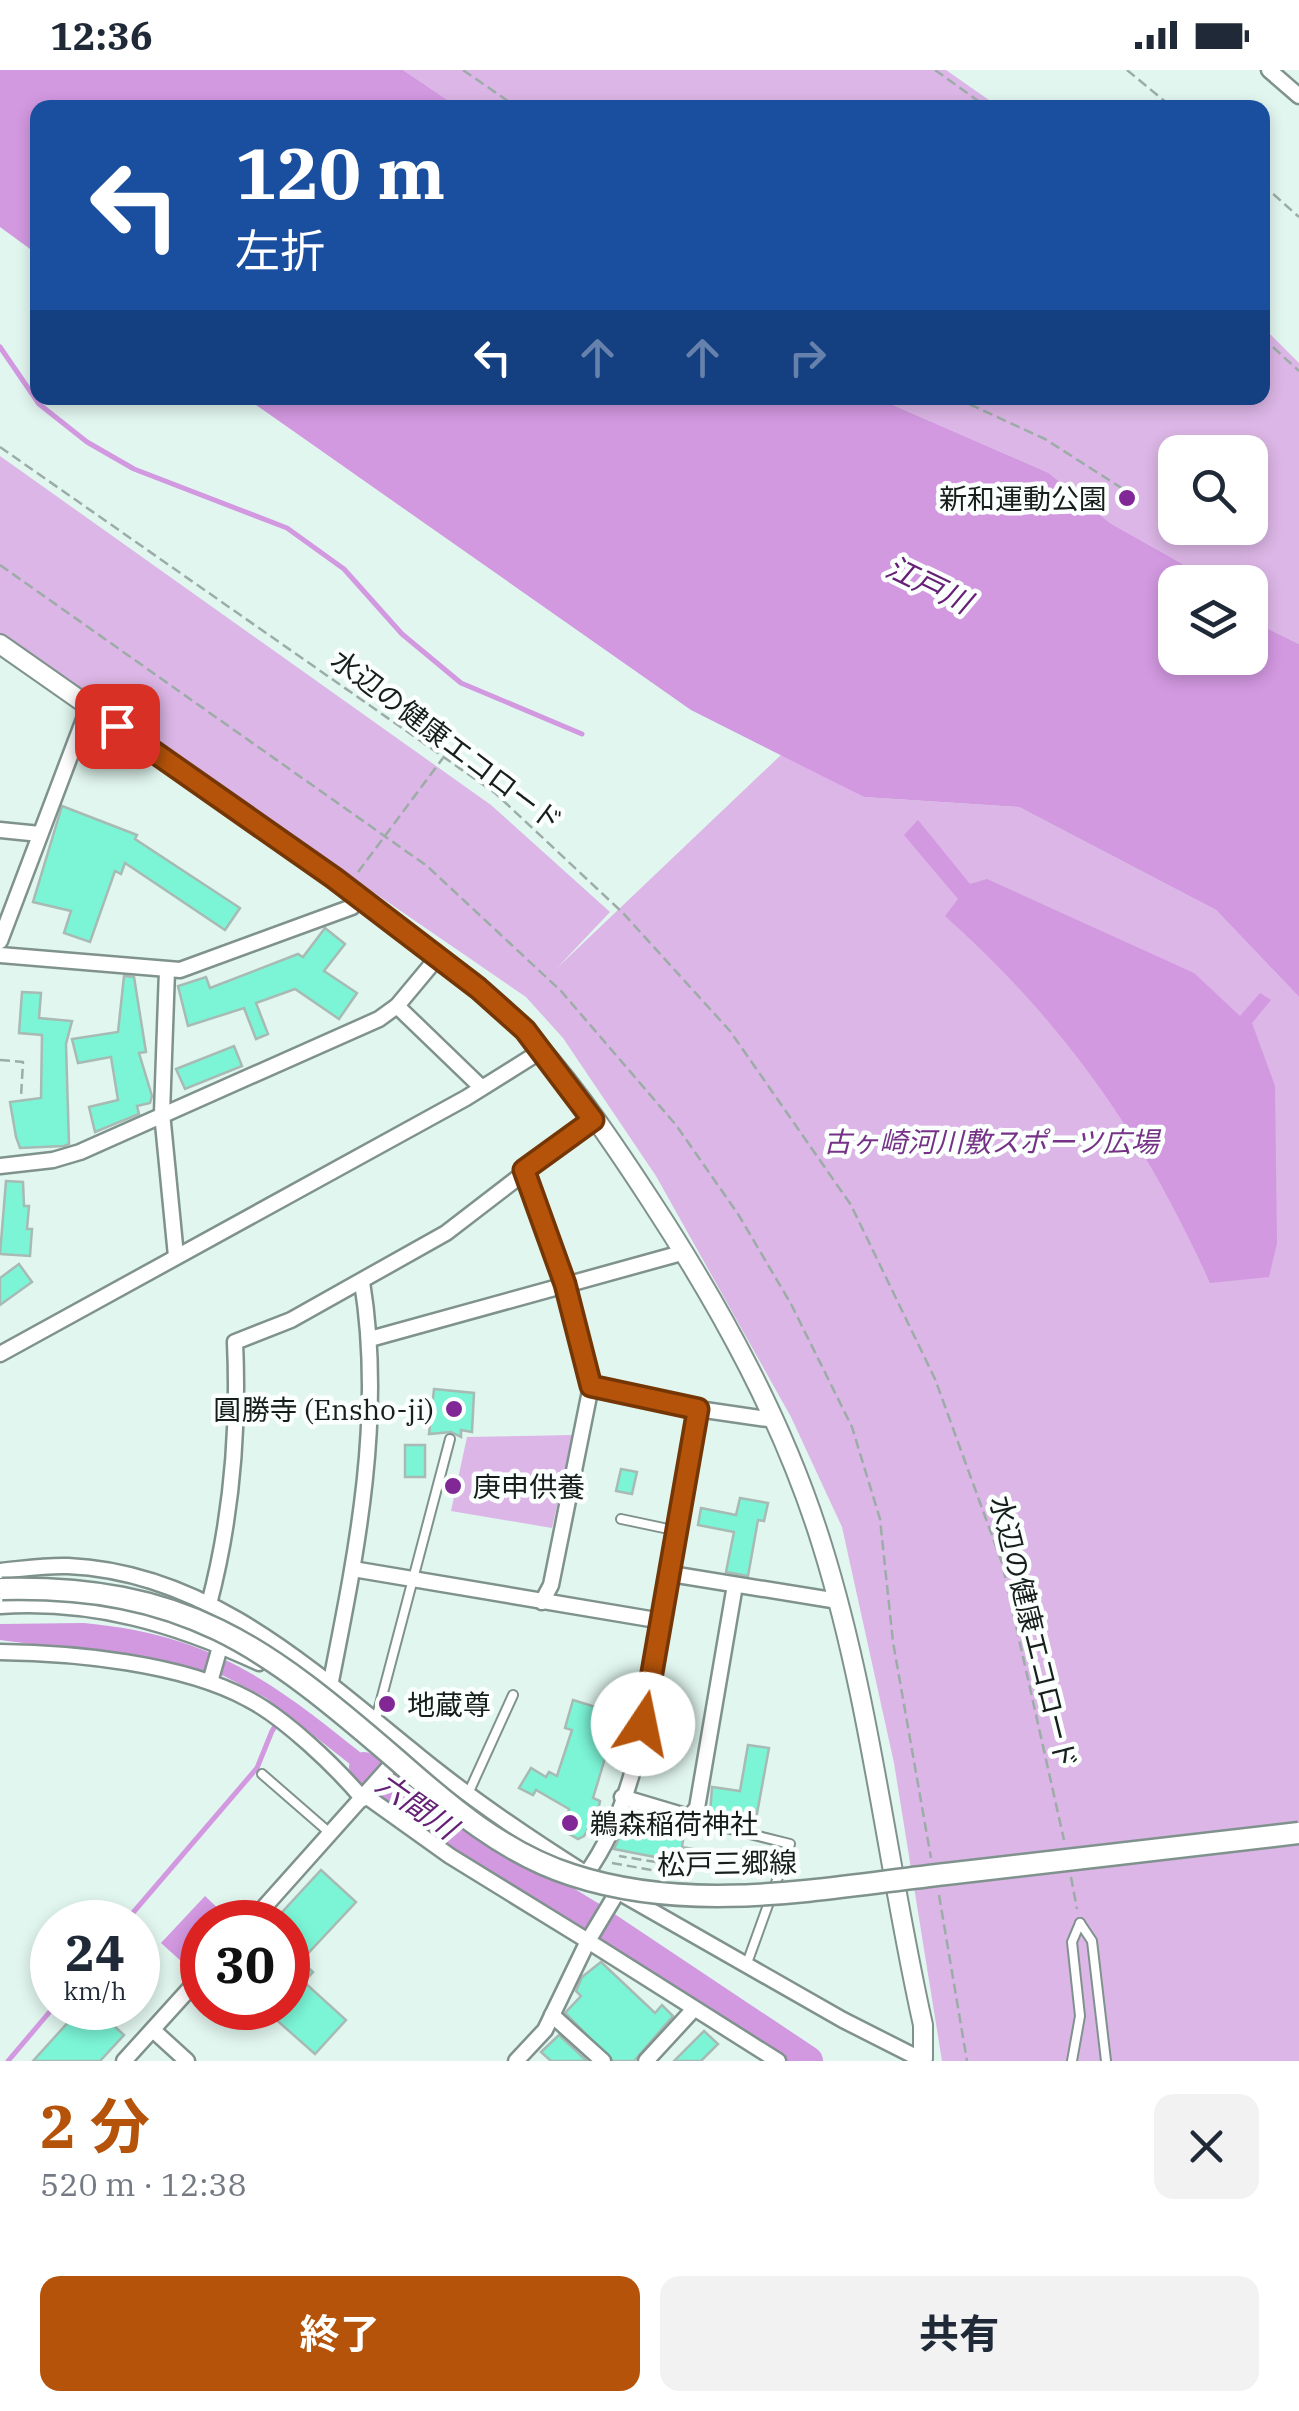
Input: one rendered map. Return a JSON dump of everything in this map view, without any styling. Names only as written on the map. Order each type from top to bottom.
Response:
[{"type":"main road","name":"松戸三郷線","points":[[1,1588],[119,1594],[186,1613],[231,1634],[310,1685],[457,1812],[493,1836],[568,1874],[632,1890],[761,1895],[1299,1834]]},
{"type":"street","points":[[1270,70],[1299,96]]},
{"type":"street","points":[[0,644],[359,897],[503,1010],[541,1051],[593,1120],[685,1252],[774,1420],[803,1488],[838,1601],[877,1772],[923,2025],[924,2060],[615,1896],[467,1796],[324,1676],[209,1604],[120,1574],[68,1566],[1,1588]]},
{"type":"street","points":[[0,941],[89,706]]},
{"type":"street","points":[[0,830],[40,834]]},
{"type":"street","points":[[0,955],[180,970],[352,907],[359,897]]},
{"type":"street","points":[[0,1166],[53,1160],[80,1152],[379,1019],[397,1006],[438,958]]},
{"type":"street","points":[[167,970],[162,1113],[176,1256]]},
{"type":"street","points":[[397,1006],[481,1087]]},
{"type":"street","points":[[0,1354],[541,1051]]},
{"type":"street","points":[[209,1604],[230,1505],[236,1435],[235,1342],[291,1320],[446,1232],[593,1120]]},
{"type":"street","points":[[524,1170],[565,1284],[591,1386],[551,1585],[542,1602]]},
{"type":"street","points":[[370,1340],[685,1252]]},
{"type":"street","points":[[324,1676],[353,1569],[366,1488],[370,1340],[362,1282]]},
{"type":"street","points":[[591,1386],[698,1409],[774,1420]]},
{"type":"street","points":[[586,1874],[606,1846],[643,1724],[698,1409]]},
{"type":"street","points":[[353,1569],[662,1621]]},
{"type":"street","points":[[671,1574],[838,1601]]},
{"type":"street","points":[[622,1797],[689,1816],[698,1808],[735,1585]]},
{"type":"street","points":[[1,1588],[122,1612],[220,1645],[284,1672],[324,1676]]},
{"type":"street","points":[[210,1682],[231,1616]]},
{"type":"street","points":[[0,1652],[115,1662],[210,1682],[248,1698],[365,1798],[450,1856],[589,1938],[694,2010],[778,2061]]},
{"type":"street","points":[[271,1900],[406,1747]]},
{"type":"street","points":[[516,2061],[545,2030],[589,1938],[615,1896]]},
{"type":"street","points":[[160,2021],[180,1999]]},
{"type":"street","points":[[646,2061],[694,2010]]},
{"type":"street","points":[[552,2015],[603,2061]]},
{"type":"street","points":[[124,2061],[152,2030],[187,2061]]},
{"type":"lane","points":[[376,1719],[450,1439]]},
{"type":"lane","points":[[621,1519],[678,1530]]},
{"type":"lane","points":[[467,1796],[513,1696]]},
{"type":"lane","points":[[262,1774],[331,1834]]},
{"type":"lane","points":[[693,1813],[702,1822],[790,1844],[746,1966]]},
{"type":"lane","points":[[1072,2061],[1080,2016],[1072,1942],[1080,1923]]},
{"type":"lane","points":[[1080,1923],[1092,1941],[1106,2061]]},
{"type":"path","points":[[463,70],[506,100]]},
{"type":"path","points":[[936,70],[977,100]]},
{"type":"path","points":[[1127,70],[1163,100]]},
{"type":"path","points":[[1270,191],[1299,217]]},
{"type":"path","points":[[1270,344],[1299,371]]},
{"type":"path","points":[[971,405],[1045,439],[1134,496]]},
{"type":"path","name":"水辺の健康エコロード","points":[[0,447],[494,793],[564,854],[676,968],[781,1100],[851,1205],[936,1379],[996,1546],[1066,1852]]},
{"type":"path","points":[[0,564],[386,834],[496,928],[620,1056],[727,1199],[790,1304],[852,1427],[880,1519],[893,1642],[932,1859]]},
{"type":"path","points":[[354,876],[444,757]]},
{"type":"path","points":[[0,1060],[23,1062],[21,1097]]},
{"type":"path","points":[[611,1862],[674,1874],[674,1865],[612,1854]]},
{"type":"path","points":[[1070,1870],[1080,1923]]},
{"type":"path","points":[[939,1896],[967,2061]]},
{"type":"green space","points":[[403,70],[946,70],[989,100],[448,100]]},
{"type":"green space","name":"新和運動公園","points":[[1270,334],[1299,363],[1299,644],[1268,629],[1268,565],[1183,565],[1110,523],[1049,473],[893,405],[1270,405]]},
{"type":"green space","name":"古ヶ崎河川敷スポーツ広場","points":[[0,456],[491,805],[610,912],[557,968],[782,754],[864,797],[1019,807],[1216,910],[1299,997],[1299,2061],[942,2061],[894,1763],[842,1527],[791,1417],[656,1176],[563,1038],[526,997],[0,636]]},
{"type":"green space","points":[[573,1435],[552,1528],[451,1511],[467,1437]]},
{"type":"water","points":[[0,70],[403,70],[448,100],[30,100],[30,249],[0,227]]},
{"type":"water","name":"江戸川","points":[[256,405],[893,405],[1049,473],[1110,523],[1183,565],[1158,565],[1158,675],[1268,675],[1268,629],[1299,644],[1299,997],[1216,910],[1019,807],[864,797],[691,710]]},
{"type":"water","points":[[918,820],[970,884],[987,879],[1194,973],[1240,1016],[1260,993],[1271,1000],[1252,1023],[1275,1086],[1277,1243],[1269,1277],[1210,1283],[1158,1179],[1098,1085],[1027,998],[945,916],[958,899],[904,835]]},
{"type":"water","points":[[84,1623],[136,1630],[221,1658],[292,1700],[403,1786],[393,1798],[266,1698],[224,1676],[171,1662],[0,1640],[0,1624]]},
{"type":"water","points":[[180,1923],[180,1960],[161,1943]]},
{"type":"building","points":[[62,806],[137,835],[135,839],[240,908],[225,930],[125,863],[121,874],[115,871],[90,942],[64,933],[71,911],[33,902]]},
{"type":"building","points":[[325,928],[345,944],[324,971],[357,993],[339,1019],[295,989],[256,1003],[268,1034],[256,1039],[244,1008],[188,1026],[178,986],[206,977],[210,988],[298,954],[303,957]]},
{"type":"building","points":[[124,976],[134,977],[146,1052],[139,1053],[152,1096],[150,1103],[137,1106],[139,1114],[95,1132],[89,1107],[118,1100],[111,1057],[78,1063],[72,1039],[118,1032]]},
{"type":"building","points":[[22,992],[41,993],[39,1018],[72,1021],[66,1044],[69,1144],[64,1146],[20,1148],[16,1137],[10,1102],[41,1098],[42,1035],[19,1033]]},
{"type":"building","points":[[234,1046],[242,1066],[185,1089],[176,1069]]},
{"type":"building","points":[[6,1181],[23,1182],[24,1206],[29,1206],[27,1229],[32,1229],[30,1256],[0,1254]]},
{"type":"building","points":[[19,1264],[32,1282],[0,1305],[0,1278]]},
{"type":"building","points":[[434,1389],[474,1393],[472,1432],[461,1430],[461,1437],[451,1432],[429,1434]]},
{"type":"building","points":[[405,1445],[425,1445],[425,1477],[405,1477]]},
{"type":"building","points":[[621,1469],[637,1472],[632,1494],[616,1491]]},
{"type":"building","points":[[740,1498],[768,1503],[764,1521],[758,1520],[748,1576],[726,1572],[734,1532],[698,1525],[701,1508],[736,1515]]},
{"type":"building","points":[[573,1700],[628,1717],[620,1745],[610,1742],[593,1798],[600,1801],[598,1811],[584,1836],[578,1839],[564,1831],[569,1809],[536,1790],[533,1795],[519,1788],[531,1768],[546,1777],[549,1772],[557,1776],[572,1730],[565,1728]]},
{"type":"building","points":[[748,1745],[769,1748],[756,1819],[710,1814],[712,1787],[740,1791]]},
{"type":"building","points":[[632,1811],[676,1824],[675,1832],[684,1834],[682,1847],[693,1849],[691,1864],[614,1849]]},
{"type":"building","points":[[321,1870],[356,1902],[310,1951],[310,1900],[293,1900]]},
{"type":"building","points":[[601,1962],[655,2013],[662,2005],[673,2016],[634,2061],[613,2061],[565,2013],[581,1996],[576,1991],[582,1977]]},
{"type":"building","points":[[310,1987],[346,2020],[315,2054],[288,2030],[310,2030]]},
{"type":"building","points":[[61,2030],[118,2030],[124,2035],[100,2061],[33,2061]]},
{"type":"building","points":[[704,2031],[718,2044],[701,2061],[674,2061]]},
{"type":"building","points":[[559,2035],[587,2061],[551,2061],[541,2052]]},
{"type":"waterway","points":[[0,347],[30,391]]},
{"type":"waterway","points":[[40,405],[87,442],[134,469],[287,528],[344,569],[402,634],[461,683],[582,734]]},
{"type":"waterway","points":[[144,1900],[257,1768],[272,1731],[288,1707]]},
{"type":"waterway","name":"六間川","points":[[364,1767],[469,1842],[592,1917],[808,2061]]},
{"type":"waterway","points":[[8,2061],[34,2030]]},
{"type":"place","name":"新和運動公園","points":[[1127,498]]},
{"type":"place","name":"圓勝寺 (Ensho-ji)","points":[[454,1409]]},
{"type":"place","name":"庚申供養","points":[[453,1486]]},
{"type":"place","name":"地蔵尊","points":[[387,1704]]},
{"type":"place","name":"鵜森稲荷神社","points":[[570,1823]]},
{"type":"route","points":[[117,726],[334,878],[478,988],[525,1030],[593,1120],[524,1170],[565,1284],[591,1386],[698,1409],[643,1724]]}]
